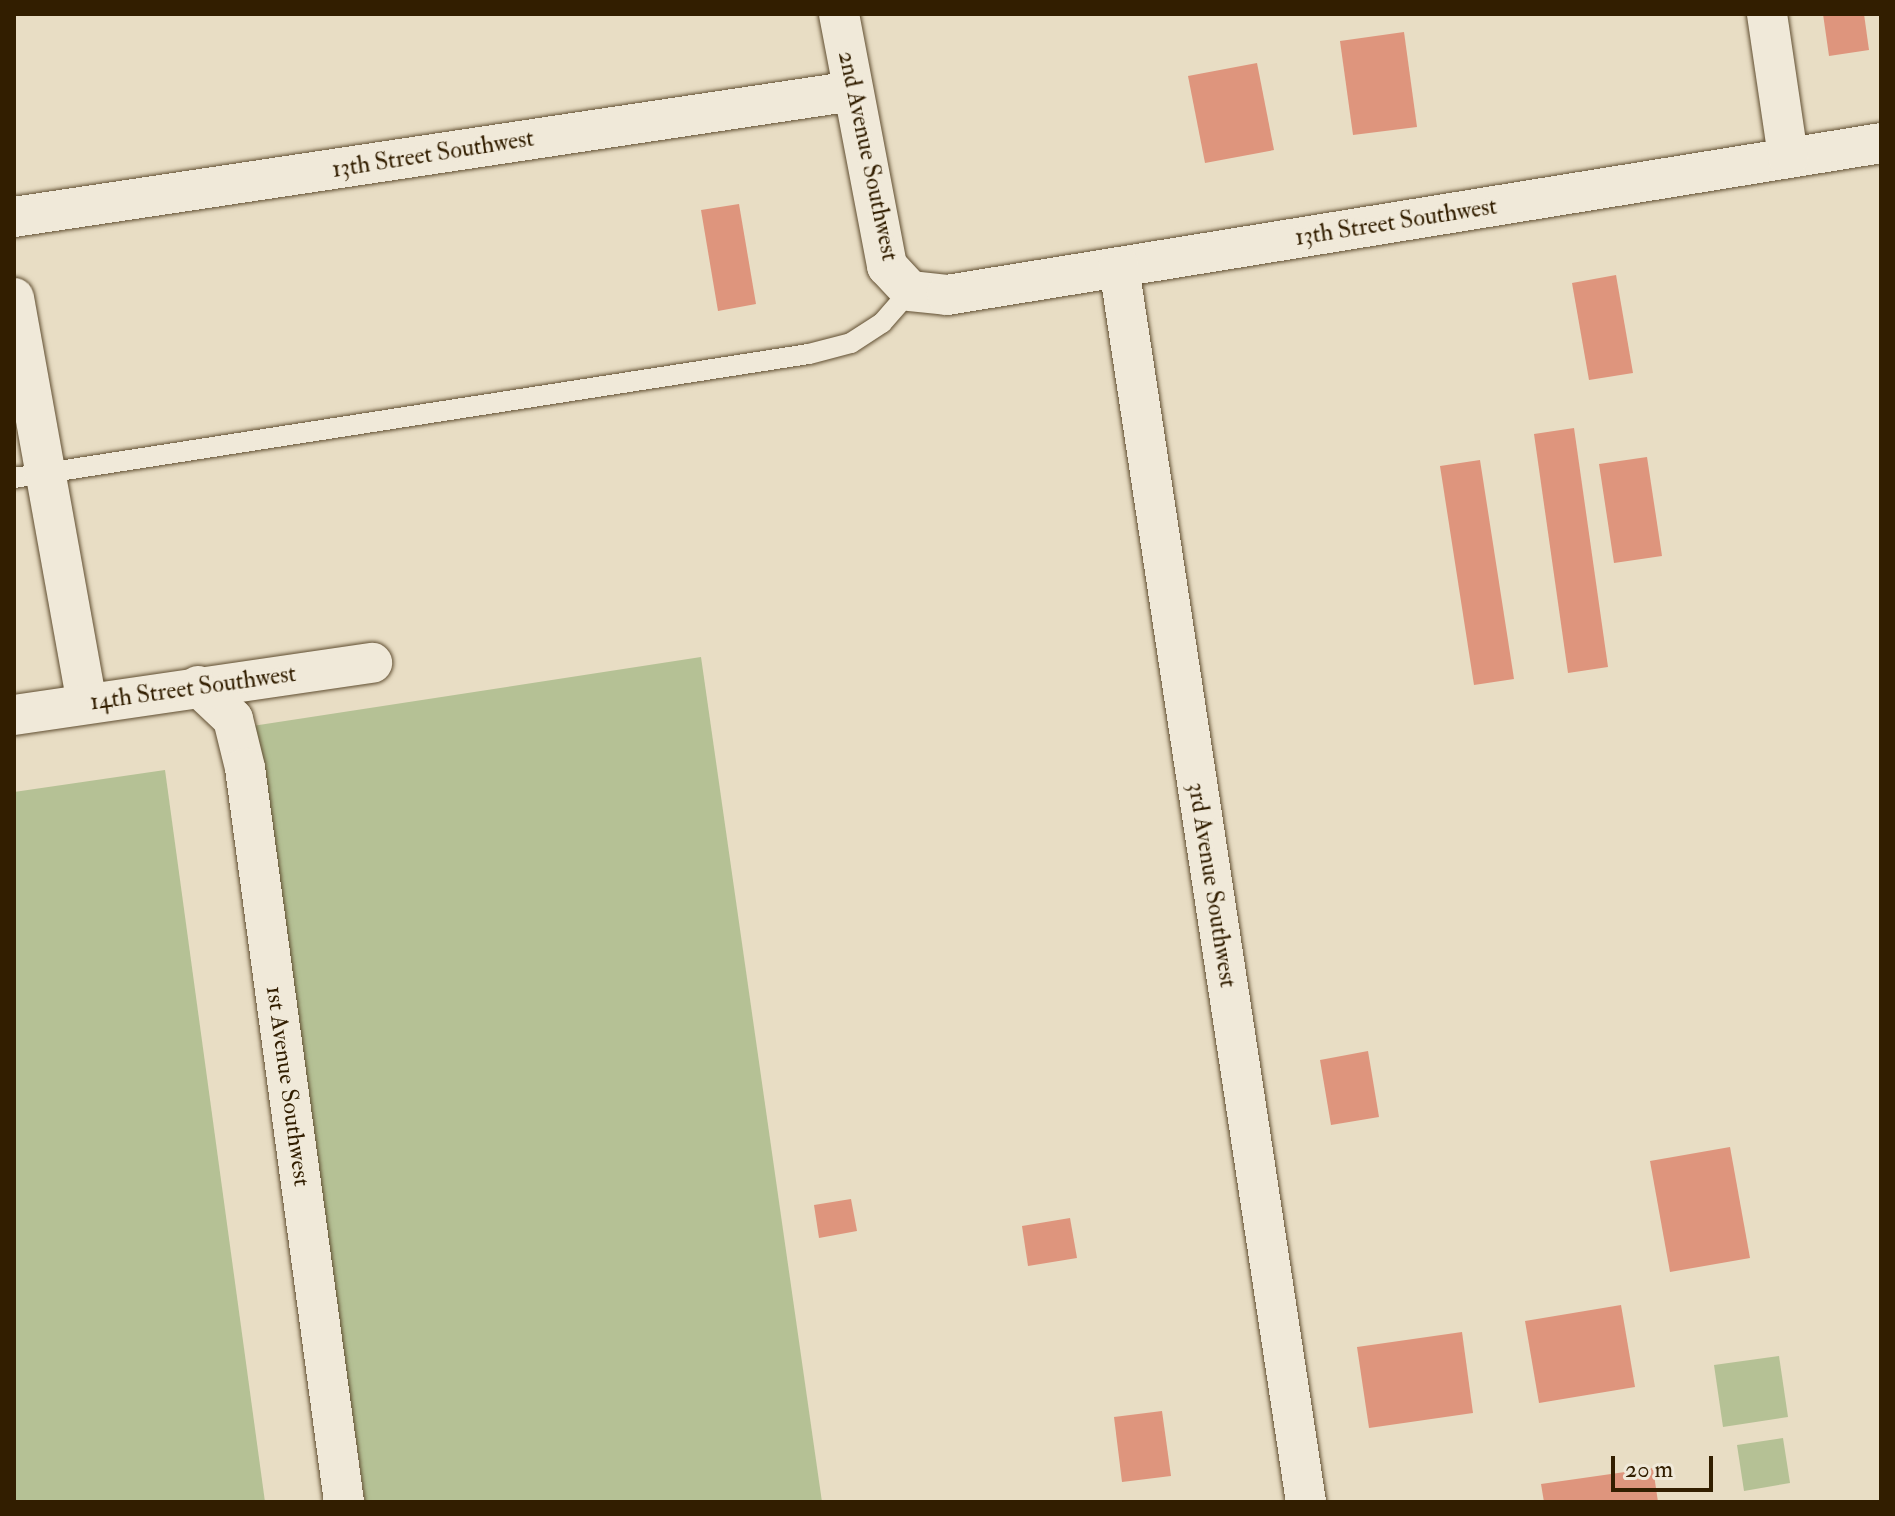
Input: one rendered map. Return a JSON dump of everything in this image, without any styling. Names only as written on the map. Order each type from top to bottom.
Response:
[{"type":"street","name":"2nd Avenue Southwest","points":[[839,14],[887,266],[910,291]]},
{"type":"street","points":[[1767,14],[1788,157]]},
{"type":"street","name":"13th Street Southwest","points":[[14,217],[853,91]]},
{"type":"street","name":"13th Street Southwest","points":[[910,291],[947,295],[1881,143]]},
{"type":"street","name":"3rd Avenue Southwest","points":[[1119,267],[1306,1502]]},
{"type":"street","points":[[14,298],[30,475],[87,703]]},
{"type":"street","name":"14th Street Southwest","points":[[14,715],[372,663]]},
{"type":"street","name":"1st Avenue Southwest","points":[[198,686],[233,719],[245,768],[344,1502]]},
{"type":"lane","points":[[30,475],[809,354],[851,343],[882,323],[910,291]]},
{"type":"green space","points":[[701,657],[822,1502],[365,1502],[253,726]]},
{"type":"green space","points":[[165,770],[265,1502],[14,1502],[14,792]]},
{"type":"green space","points":[[1779,1356],[1788,1417],[1723,1427],[1714,1365]]},
{"type":"green space","points":[[1783,1438],[1790,1483],[1744,1491],[1737,1445]]},
{"type":"building","points":[[1823,14],[1864,14],[1869,50],[1829,56]]},
{"type":"building","points":[[1404,32],[1417,127],[1353,135],[1340,41]]},
{"type":"building","points":[[1257,63],[1274,150],[1205,163],[1188,76]]},
{"type":"building","points":[[739,204],[756,304],[718,311],[701,210]]},
{"type":"building","points":[[1616,275],[1633,373],[1589,380],[1572,283]]},
{"type":"building","points":[[1574,428],[1608,667],[1568,673],[1534,434]]},
{"type":"building","points":[[1647,457],[1662,556],[1614,563],[1599,464]]},
{"type":"building","points":[[1480,460],[1514,679],[1474,685],[1440,466]]},
{"type":"building","points":[[1368,1051],[1379,1117],[1331,1125],[1320,1060]]},
{"type":"building","points":[[1730,1147],[1750,1258],[1670,1272],[1650,1161]]},
{"type":"building","points":[[851,1199],[857,1231],[819,1238],[814,1205]]},
{"type":"building","points":[[1070,1218],[1077,1258],[1028,1266],[1022,1226]]},
{"type":"building","points":[[1621,1305],[1635,1387],[1539,1403],[1525,1321]]},
{"type":"building","points":[[1462,1332],[1473,1413],[1369,1428],[1357,1347]]},
{"type":"building","points":[[1162,1411],[1171,1476],[1122,1482],[1114,1417]]},
{"type":"building","points":[[1653,1468],[1658,1502],[1544,1502],[1541,1484]]}]
